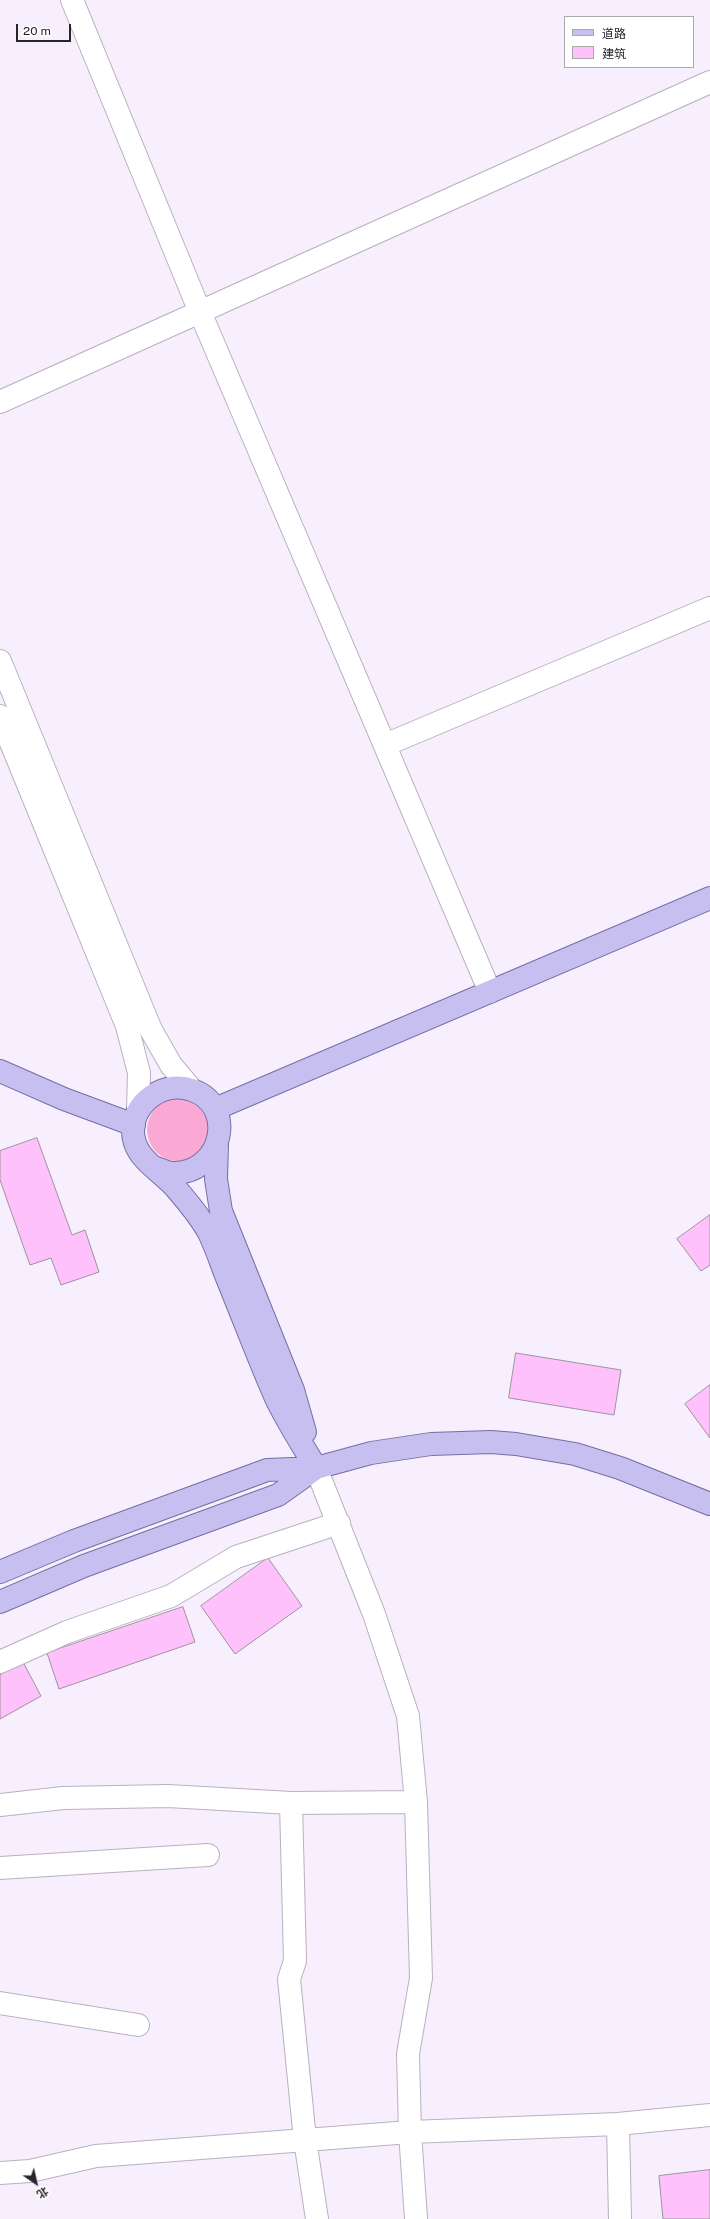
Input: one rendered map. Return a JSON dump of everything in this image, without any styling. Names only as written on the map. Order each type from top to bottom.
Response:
[{"type":"main road","points":[[215,1109],[710,898]]},
{"type":"main road","points":[[0,1071],[64,1099],[136,1118]]},
{"type":"main road","points":[[177,1087],[192,1090],[205,1097],[215,1109],[220,1127],[217,1146],[216,1179],[221,1211],[293,1390],[316,1468],[275,1397],[209,1233],[191,1206],[156,1168],[143,1157],[135,1142],[136,1118],[148,1098],[162,1089],[177,1087]]},
{"type":"main road","points":[[156,1168],[172,1174],[189,1172],[206,1162],[217,1146]]},
{"type":"main road","points":[[0,1572],[74,1540],[267,1470],[316,1468],[371,1452],[401,1447],[459,1442],[516,1444],[575,1454],[620,1468],[710,1504]]},
{"type":"main road","points":[[0,1602],[84,1566],[278,1495],[316,1468]]},
{"type":"street","points":[[72,0],[200,312],[490,992]]},
{"type":"street","points":[[0,402],[710,82]]},
{"type":"street","points":[[385,745],[710,608]]},
{"type":"street","points":[[0,661],[151,1030],[171,1065],[192,1090]]},
{"type":"street","points":[[0,716],[6,747],[132,1042],[139,1073],[136,1118]]},
{"type":"street","points":[[316,1468],[374,1614],[408,1716],[416,1802],[421,1978],[408,2054],[410,2132],[416,2219]]},
{"type":"street","points":[[0,1662],[67,1632],[171,1596],[236,1557],[339,1523]]},
{"type":"street","points":[[0,1805],[63,1798],[168,1796],[291,1803],[416,1802]]},
{"type":"street","points":[[291,1803],[295,1961],[289,1979],[304,2140],[317,2219]]},
{"type":"street","points":[[0,1868],[208,1855]]},
{"type":"street","points":[[0,2003],[138,2025]]},
{"type":"street","points":[[0,2173],[30,2171],[96,2156],[410,2132],[618,2124],[710,2115]]},
{"type":"street","points":[[618,2124],[620,2219]]},
{"type":"shaded area","points":[[178,1099],[190,1101],[200,1108],[207,1118],[209,1130],[207,1142],[200,1152],[190,1159],[178,1161],[166,1159],[156,1152],[149,1142],[147,1130],[149,1118],[156,1108],[166,1101]]},
{"type":"building","points":[[37,1138],[72,1235],[85,1230],[99,1272],[61,1285],[51,1258],[30,1265],[0,1180],[0,1151]]},
{"type":"building","points":[[710,1215],[710,1265],[701,1271],[677,1239]]},
{"type":"building","points":[[516,1353],[621,1370],[614,1415],[509,1398]]},
{"type":"building","points":[[710,1385],[710,1438],[685,1404]]},
{"type":"building","points":[[268,1558],[302,1606],[235,1654],[201,1606]]},
{"type":"building","points":[[183,1607],[195,1642],[59,1689],[47,1653]]},
{"type":"building","points":[[23,1662],[41,1696],[0,1719],[0,1675]]},
{"type":"building","points":[[710,2170],[710,2219],[663,2219],[659,2176]]}]
